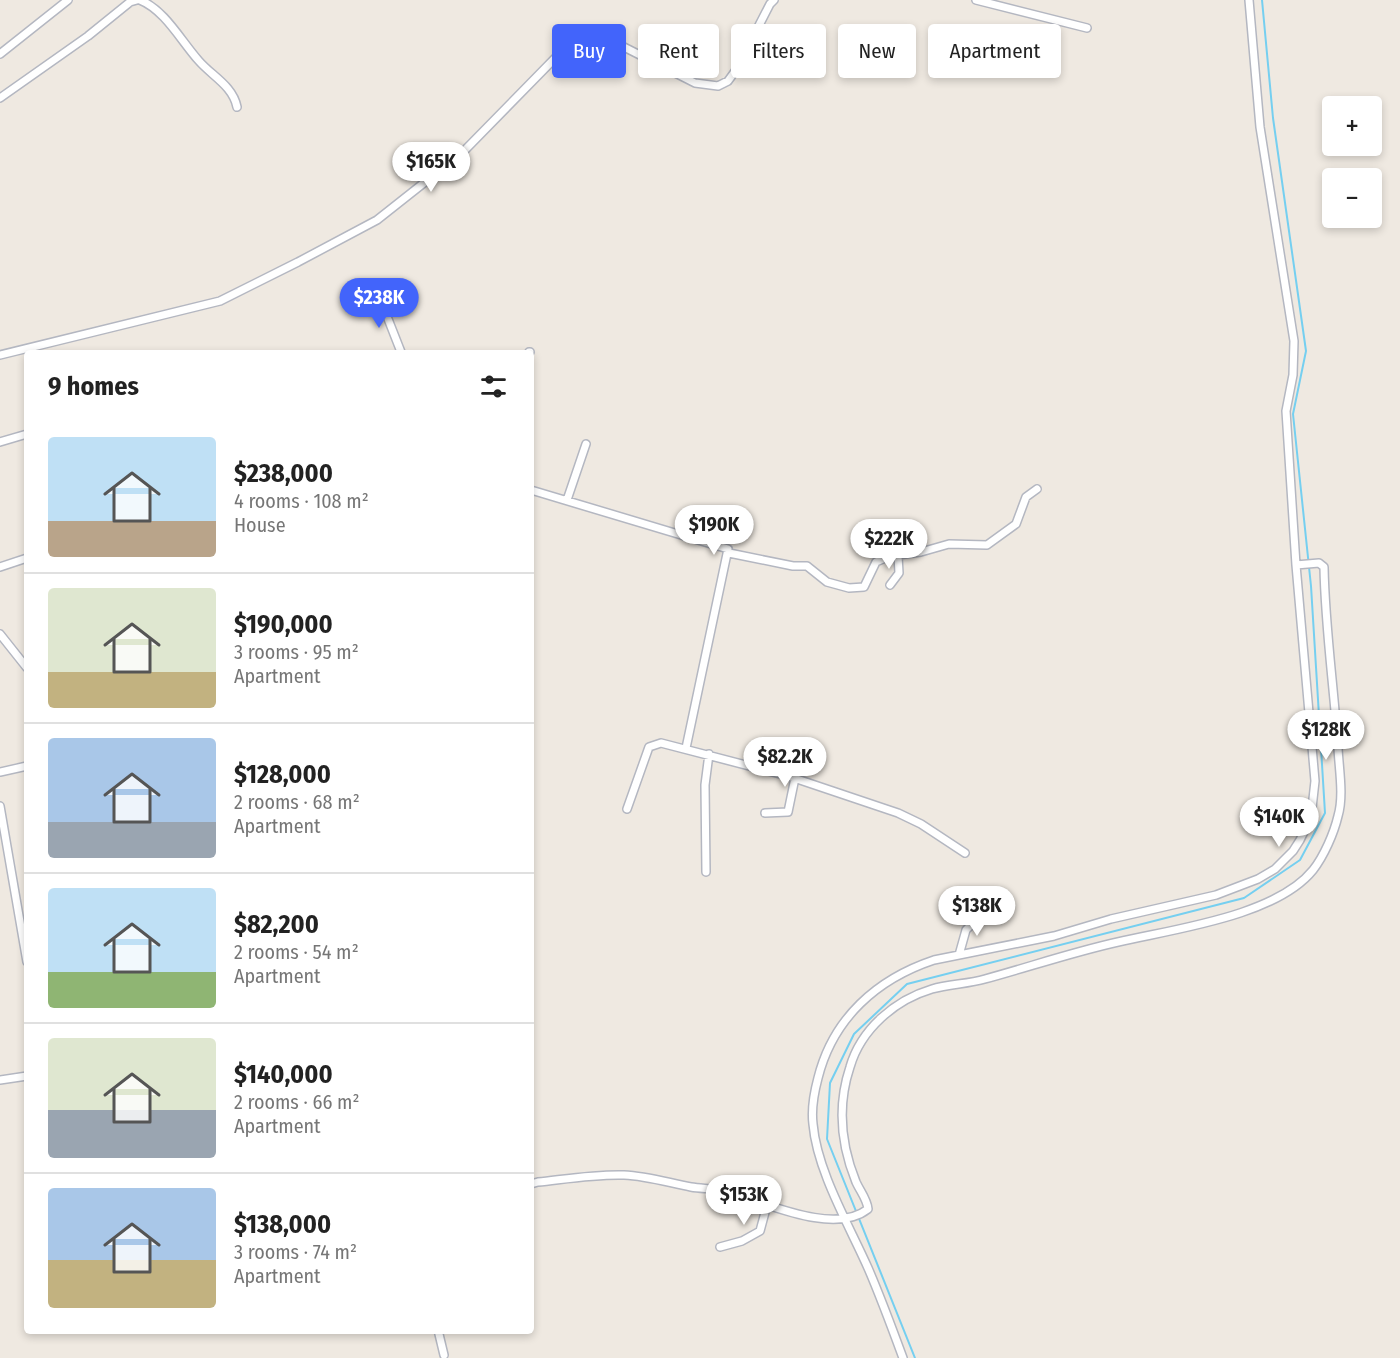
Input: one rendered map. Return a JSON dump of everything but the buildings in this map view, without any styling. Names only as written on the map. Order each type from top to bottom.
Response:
[{"type":"street","points":[[0,54],[68,0]]},
{"type":"street","points":[[0,98],[138,0],[148,3],[162,17],[200,62],[236,99],[237,107]]},
{"type":"street","points":[[0,355],[220,301],[377,220],[463,152],[560,54],[587,39],[598,37],[622,46],[695,83],[718,86],[728,81],[736,70],[774,0]]},
{"type":"street","points":[[976,0],[1087,28]]},
{"type":"street","points":[[903,1358],[817,1147],[812,1122],[814,1096],[822,1063],[845,1019],[859,1002],[878,987],[915,966],[1054,936],[1112,919],[1216,895],[1258,879],[1275,869],[1289,856],[1311,817],[1316,781],[1286,411],[1293,375],[1294,340],[1260,126],[1249,0]]},
{"type":"street","points":[[379,296],[400,350]]},
{"type":"street","points":[[0,442],[24,435]]},
{"type":"street","points":[[567,500],[586,444]]},
{"type":"street","points":[[729,553],[793,566],[807,566],[827,582],[849,588],[864,587],[876,562],[890,556],[949,544],[987,545],[1016,524],[1026,496],[1037,489]]},
{"type":"street","points":[[534,491],[726,547],[729,553],[686,748]]},
{"type":"street","points":[[890,585],[899,573],[898,556]]},
{"type":"street","points":[[0,567],[24,559]]},
{"type":"street","points":[[534,1183],[622,1175],[662,1179],[689,1186],[725,1191],[767,1205],[821,1218],[847,1218],[864,1212],[868,1209],[867,1203],[856,1184],[842,1137],[842,1112],[850,1066],[857,1048],[878,1020],[906,1000],[932,989],[982,980],[1116,942],[1244,911],[1272,900],[1312,871],[1339,816],[1340,805],[1335,705],[1324,598],[1324,567],[1319,563],[1299,565]]},
{"type":"street","points":[[0,634],[24,664]]},
{"type":"street","points":[[627,809],[649,747],[661,743],[795,778],[898,813],[921,824],[965,853]]},
{"type":"street","points":[[706,872],[705,785],[709,754]]},
{"type":"street","points":[[0,772],[24,767]]},
{"type":"street","points":[[765,813],[788,812],[795,778]]},
{"type":"street","points":[[0,806],[24,946]]},
{"type":"street","points":[[959,955],[966,930],[984,912]]},
{"type":"street","points":[[0,1080],[24,1076]]},
{"type":"street","points":[[720,1247],[742,1241],[760,1231],[767,1205]]},
{"type":"street","points":[[439,1334],[444,1355]]},
{"type":"waterway","points":[[915,1358],[827,1139],[830,1083],[854,1034],[907,984],[1244,898],[1300,860],[1325,813],[1311,586],[1293,414],[1306,351],[1273,118],[1262,0]]}]
